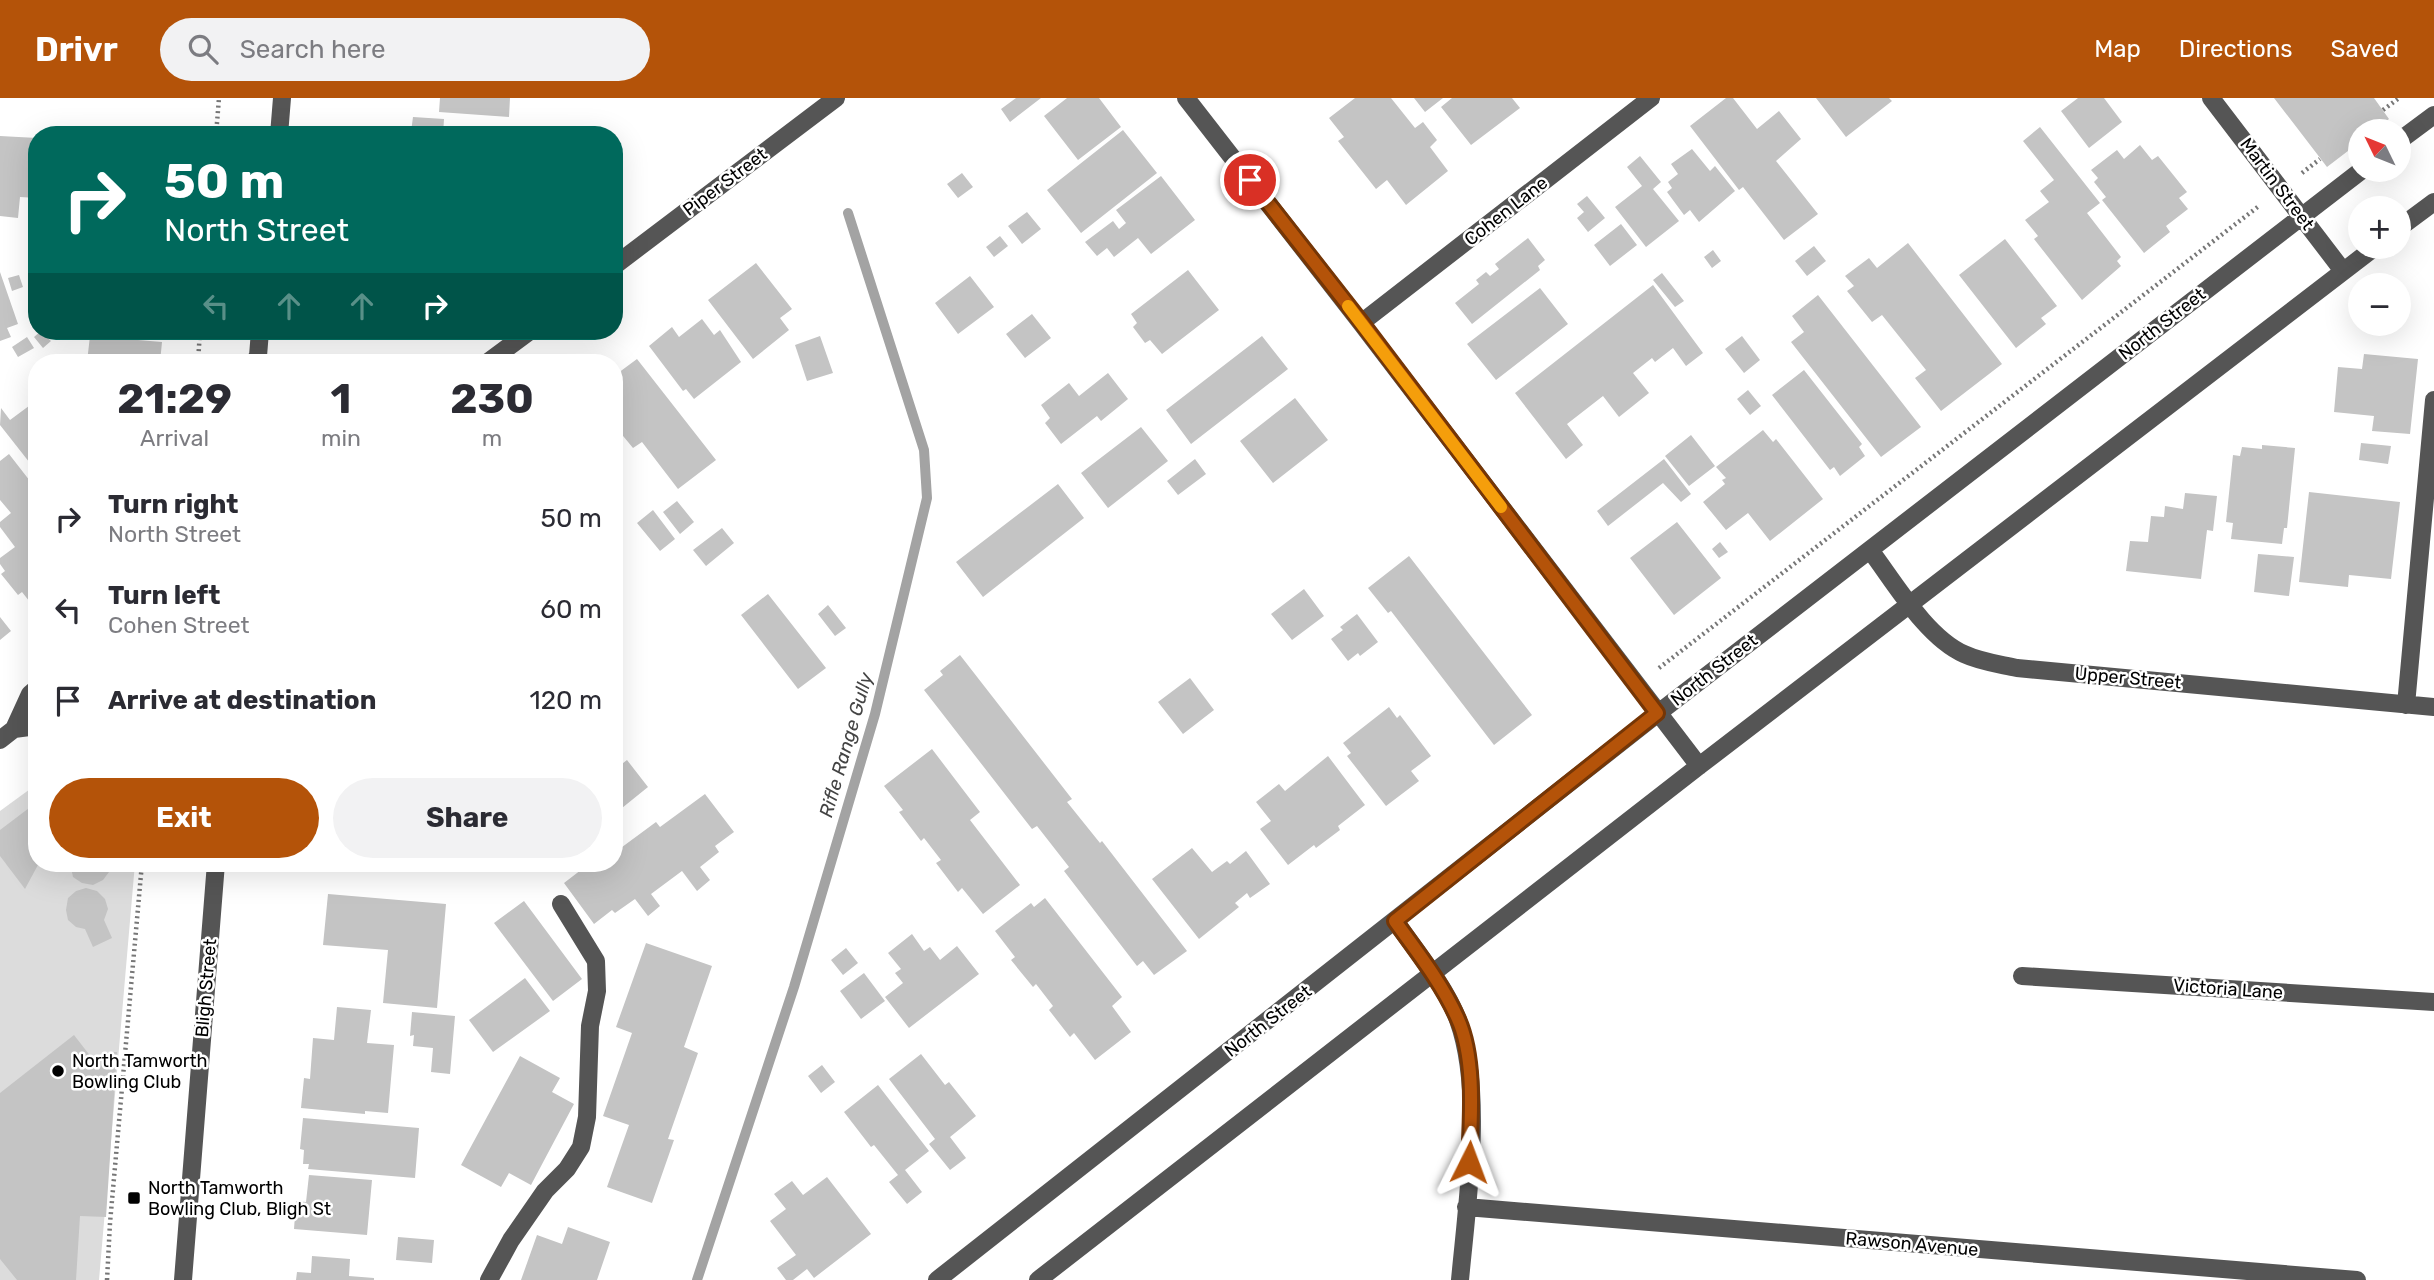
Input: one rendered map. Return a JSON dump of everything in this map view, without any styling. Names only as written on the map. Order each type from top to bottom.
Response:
[{"type":"street","points":[[280,126],[282,98]]},
{"type":"street","name":"Piper Street","points":[[623,260],[836,98]]},
{"type":"street","points":[[1186,98],[1362,323],[1699,766]]},
{"type":"street","name":"Cohen Lane","points":[[1362,323],[1651,98]]},
{"type":"street","name":"Martin Street","points":[[2211,98],[2343,271]]},
{"type":"street","points":[[2412,131],[2434,115]]},
{"type":"street","name":"North Street","points":[[937,1280],[1657,713],[2348,181]]},
{"type":"street","points":[[2411,219],[2434,203]]},
{"type":"street","points":[[1038,1280],[1699,766],[2359,259]]},
{"type":"street","points":[[499,354],[518,340]]},
{"type":"street","points":[[2406,705],[2434,400]]},
{"type":"street","name":"Upper Street","points":[[1870,550],[1927,625],[1946,643],[1963,654],[1997,664],[2434,707]]},
{"type":"street","points":[[7,734],[28,697]]},
{"type":"street","points":[[7,734],[28,728]]},
{"type":"street","name":"Bligh Street","points":[[183,1280],[215,872]]},
{"type":"street","points":[[489,1280],[511,1240],[545,1191],[567,1169],[582,1147],[587,1117],[590,1026],[597,991],[596,961],[561,904]]},
{"type":"street","points":[[1395,921],[1433,974],[1458,1018],[1469,1064],[1472,1116],[1460,1280]]},
{"type":"street","name":"Victoria Lane","points":[[2022,976],[2434,1002]]},
{"type":"street","name":"Rawson Avenue","points":[[1466,1207],[2357,1280]]},
{"type":"path","points":[[217,126],[219,98]]},
{"type":"path","points":[[2383,110],[2399,98]]},
{"type":"path","points":[[2307,169],[2320,159]]},
{"type":"path","points":[[1662,666],[2254,210]]},
{"type":"path","points":[[107,1280],[141,872]]},
{"type":"shaded area","name":"North Tamworth Bowling Club","points":[[28,791],[28,872],[134,872],[99,1280],[0,1280],[0,811]]},
{"type":"building","points":[[440,98],[510,98],[509,117],[439,112]]},
{"type":"building","points":[[1016,98],[1041,98],[1010,122],[1001,109]]},
{"type":"building","points":[[1067,98],[1099,98],[1121,127],[1078,160],[1044,116]]},
{"type":"building","points":[[1355,98],[1391,98],[1415,128],[1423,122],[1437,140],[1430,147],[1448,171],[1406,205],[1387,180],[1376,189],[1338,141],[1344,137],[1329,118]]},
{"type":"building","points":[[1414,98],[1443,98],[1425,112]]},
{"type":"building","points":[[1452,98],[1512,98],[1520,108],[1471,145],[1441,107]]},
{"type":"building","points":[[1726,98],[1733,98],[1757,129],[1779,111],[1801,139],[1776,161],[1818,214],[1784,240],[1743,187],[1739,190],[1690,126]]},
{"type":"building","points":[[1816,98],[1889,98],[1892,101],[1846,137]]},
{"type":"building","points":[[2078,98],[2104,98],[2122,122],[2089,148],[2061,111]]},
{"type":"building","points":[[2274,98],[2374,98],[2389,119],[2348,119],[2348,151],[2327,167]]},
{"type":"building","points":[[413,117],[444,119],[444,126],[412,126]]},
{"type":"building","points":[[2040,127],[2100,203],[2087,213],[2121,257],[2117,261],[2121,266],[2082,300],[2034,239],[2038,236],[2025,220],[2049,202],[2040,191],[2054,180],[2023,141]]},
{"type":"building","points":[[1123,130],[1157,173],[1081,233],[1047,190]]},
{"type":"building","points":[[0,136],[28,138],[28,197],[20,197],[18,218],[0,216]]},
{"type":"building","points":[[2140,145],[2152,160],[2158,156],[2187,192],[2179,198],[2188,209],[2166,226],[2170,232],[2144,253],[2102,200],[2106,197],[2094,182],[2098,178],[2091,170],[2117,150],[2124,159]]},
{"type":"building","points":[[1692,149],[1710,171],[1715,166],[1735,191],[1699,222],[1690,210],[1684,215],[1667,192],[1672,188],[1668,182],[1678,174],[1671,164]]},
{"type":"building","points":[[1640,156],[1661,182],[1653,189],[1679,221],[1646,247],[1615,207],[1642,186],[1627,167]]},
{"type":"building","points":[[962,173],[973,187],[958,198],[947,184]]},
{"type":"building","points":[[1161,176],[1195,220],[1151,254],[1138,238],[1114,257],[1107,248],[1097,256],[1085,242],[1113,221],[1119,229],[1126,223],[1116,210]]},
{"type":"building","points":[[1587,196],[1605,218],[1588,232],[1577,218],[1584,212],[1577,204]]},
{"type":"building","points":[[1027,212],[1041,229],[1022,244],[1008,226]]},
{"type":"building","points":[[1621,224],[1637,245],[1610,266],[1594,245]]},
{"type":"building","points":[[1000,236],[1008,246],[994,257],[986,247]]},
{"type":"building","points":[[1528,238],[1545,260],[1538,266],[1540,270],[1472,324],[1455,303],[1479,284],[1476,280],[1486,272],[1490,276],[1499,269],[1495,264]]},
{"type":"building","points":[[2005,239],[2057,306],[2041,318],[2046,324],[2016,348],[1959,275]]},
{"type":"building","points":[[1908,243],[2002,364],[1941,411],[1915,378],[1926,370],[1882,315],[1872,322],[1847,291],[1854,286],[1845,276],[1869,258],[1877,268]]},
{"type":"building","points":[[1814,246],[1826,261],[1807,276],[1795,261]]},
{"type":"building","points":[[1713,250],[1721,261],[1712,268],[1704,257]]},
{"type":"building","points":[[756,263],[792,309],[780,318],[789,330],[753,359],[708,300]]},
{"type":"building","points":[[1188,270],[1219,310],[1162,354],[1150,340],[1145,343],[1133,327],[1137,323],[1131,314]]},
{"type":"building","points":[[0,272],[18,324],[7,328],[11,337],[0,341]]},
{"type":"building","points":[[1662,273],[1684,301],[1675,307],[1653,280]]},
{"type":"building","points":[[19,275],[23,287],[12,291],[8,278]]},
{"type":"building","points":[[970,276],[994,307],[958,334],[935,303]]},
{"type":"building","points":[[1653,285],[1703,353],[1686,366],[1673,348],[1655,362],[1652,358],[1633,373],[1649,393],[1619,417],[1603,396],[1567,424],[1583,445],[1566,459],[1515,393]]},
{"type":"building","points":[[1540,288],[1568,324],[1496,380],[1467,344]]},
{"type":"building","points":[[1818,295],[1921,427],[1881,457],[1791,342],[1804,332],[1792,316]]},
{"type":"building","points":[[1032,314],[1051,338],[1025,358],[1006,334]]},
{"type":"building","points":[[702,319],[714,335],[720,330],[741,362],[694,399],[686,389],[683,391],[649,346],[672,327],[679,337]]},
{"type":"building","points":[[820,336],[833,373],[807,381],[795,345]]},
{"type":"building","points":[[1262,336],[1288,369],[1191,444],[1166,410]]},
{"type":"building","points":[[1742,336],[1760,360],[1744,373],[1725,349]]},
{"type":"building","points":[[27,337],[34,348],[18,357],[12,347]]},
{"type":"building","points":[[36,340],[51,341],[43,348]]},
{"type":"building","points":[[90,340],[162,342],[161,354],[88,354]]},
{"type":"building","points":[[2364,354],[2418,359],[2410,434],[2372,431],[2374,416],[2334,412],[2338,367],[2362,369]]},
{"type":"building","points":[[637,359],[716,460],[678,489],[642,442],[633,448],[623,436],[623,369]]},
{"type":"building","points":[[1804,370],[1862,444],[1859,447],[1865,456],[1840,476],[1834,467],[1830,470],[1772,395]]},
{"type":"building","points":[[1108,373],[1128,399],[1101,421],[1097,416],[1061,444],[1045,423],[1050,418],[1041,405],[1069,383],[1079,396]]},
{"type":"building","points":[[1748,390],[1761,406],[1750,415],[1737,399]]},
{"type":"building","points":[[1295,398],[1328,440],[1273,483],[1240,441]]},
{"type":"building","points":[[28,407],[28,461],[0,425],[1,408],[10,420]]},
{"type":"building","points":[[1141,427],[1168,461],[1108,508],[1081,473]]},
{"type":"building","points":[[1763,430],[1773,442],[1776,439],[1823,499],[1770,541],[1748,513],[1726,530],[1703,502],[1725,484],[1722,480],[1726,478],[1716,467]]},
{"type":"building","points":[[1691,435],[1715,466],[1689,486],[1665,456]]},
{"type":"building","points":[[2361,443],[2391,446],[2388,464],[2359,460]]},
{"type":"building","points":[[2262,445],[2295,448],[2287,528],[2284,528],[2282,544],[2231,539],[2233,523],[2226,522],[2233,455],[2240,456],[2242,447],[2262,449]]},
{"type":"building","points":[[9,454],[28,478],[28,600],[22,592],[18,595],[1,574],[5,571],[0,564],[0,558],[15,547],[0,527],[0,522],[11,513],[0,500],[0,461]]},
{"type":"building","points":[[1195,459],[1206,474],[1178,495],[1167,481]]},
{"type":"building","points":[[1664,459],[1691,494],[1681,502],[1663,483],[1608,526],[1597,511]]},
{"type":"building","points":[[1058,484],[1084,518],[983,597],[956,562]]},
{"type":"building","points":[[2309,492],[2400,502],[2391,579],[2349,575],[2348,587],[2299,582]]},
{"type":"building","points":[[2185,493],[2217,496],[2213,531],[2207,530],[2201,579],[2126,571],[2130,541],[2148,542],[2151,516],[2164,517],[2165,506],[2183,509]]},
{"type":"building","points":[[677,501],[694,522],[680,534],[663,512]]},
{"type":"building","points":[[653,510],[675,539],[660,551],[637,523]]},
{"type":"building","points":[[1677,522],[1721,578],[1674,615],[1630,558]]},
{"type":"building","points":[[722,528],[734,543],[706,566],[693,550]]},
{"type":"building","points":[[1720,542],[1728,552],[1719,558],[1712,549]]},
{"type":"building","points":[[2258,554],[2294,557],[2289,596],[2254,592]]},
{"type":"building","points":[[1409,556],[1532,715],[1494,745],[1391,611],[1388,613],[1368,588]]},
{"type":"building","points":[[1304,589],[1324,616],[1292,640],[1271,614]]},
{"type":"building","points":[[768,594],[826,668],[798,689],[741,615]]},
{"type":"building","points":[[828,605],[846,628],[835,636],[818,614]]},
{"type":"building","points":[[1357,614],[1378,642],[1360,656],[1358,653],[1348,661],[1331,639],[1343,630],[1340,627]]},
{"type":"building","points":[[0,617],[11,631],[0,640]]},
{"type":"building","points":[[960,655],[1072,799],[1067,802],[1100,843],[1102,841],[1187,951],[1154,975],[1143,961],[1137,966],[1064,871],[1069,867],[1037,826],[1032,829],[924,690],[943,675],[940,671]]},
{"type":"building","points":[[1190,678],[1214,710],[1183,734],[1158,702]]},
{"type":"building","points":[[1389,707],[1397,718],[1400,715],[1431,756],[1411,771],[1419,781],[1386,806],[1347,756],[1351,753],[1343,743]]},
{"type":"building","points":[[932,749],[980,812],[970,820],[1020,885],[983,914],[962,888],[958,892],[936,863],[941,860],[924,838],[921,841],[899,812],[903,810],[884,786]]},
{"type":"building","points":[[1328,756],[1365,805],[1338,826],[1340,830],[1288,865],[1260,829],[1271,821],[1256,802],[1279,784],[1285,791]]},
{"type":"building","points":[[627,760],[648,787],[623,807],[623,763]]},
{"type":"building","points":[[705,794],[734,832],[715,846],[719,852],[700,867],[710,880],[697,891],[682,871],[651,894],[660,906],[648,916],[635,899],[615,913],[612,910],[594,924],[564,883],[578,872],[623,872],[623,846],[656,822],[660,827]]},
{"type":"building","points":[[28,809],[28,872],[34,872],[25,889],[0,856],[0,830]]},
{"type":"building","points":[[1192,848],[1212,872],[1227,861],[1230,864],[1246,851],[1270,884],[1250,898],[1247,893],[1235,903],[1239,907],[1199,939],[1152,879]]},
{"type":"building","points":[[72,872],[109,872],[103,880],[93,885],[82,883],[73,877]]},
{"type":"building","points":[[86,888],[97,891],[105,899],[108,909],[104,920],[112,938],[93,947],[85,929],[76,927],[68,920],[66,910],[68,898],[76,891]]},
{"type":"building","points":[[328,894],[446,904],[437,1008],[383,1003],[388,950],[323,945]]},
{"type":"building","points":[[1045,898],[1122,997],[1112,1006],[1131,1032],[1095,1060],[1074,1033],[1070,1037],[1049,1010],[1053,1006],[1036,984],[1033,987],[1011,960],[1015,957],[995,931],[1031,903],[1034,907]]},
{"type":"building","points":[[524,901],[582,979],[553,1001],[494,923]]},
{"type":"building","points":[[912,934],[924,951],[930,947],[940,960],[957,946],[979,974],[909,1028],[885,997],[903,983],[895,973],[901,969],[888,953]]},
{"type":"building","points":[[646,943],[712,966],[684,1047],[698,1053],[668,1139],[674,1140],[652,1203],[607,1187],[629,1125],[603,1116],[632,1033],[616,1027]]},
{"type":"building","points":[[846,948],[858,963],[843,975],[831,960]]},
{"type":"building","points":[[864,973],[885,1001],[861,1019],[840,991]]},
{"type":"building","points":[[525,978],[550,1011],[493,1052],[469,1020]]},
{"type":"building","points":[[337,1007],[371,1010],[367,1043],[394,1045],[388,1113],[365,1111],[365,1114],[301,1108],[304,1078],[310,1079],[313,1038],[334,1040]]},
{"type":"building","points":[[412,1012],[455,1016],[450,1074],[431,1072],[433,1048],[413,1046],[414,1035],[410,1036]]},
{"type":"building","points":[[74,1035],[95,1062],[108,1052],[117,1052],[106,1217],[80,1216],[76,1280],[17,1280],[0,1259],[0,1093]]},
{"type":"building","points":[[921,1054],[945,1085],[949,1082],[976,1116],[950,1137],[966,1158],[950,1170],[929,1144],[935,1139],[889,1079]]},
{"type":"building","points":[[520,1056],[560,1078],[552,1092],[574,1104],[531,1185],[509,1173],[501,1187],[461,1165]]},
{"type":"building","points":[[822,1065],[835,1082],[821,1093],[808,1076]]},
{"type":"building","points":[[878,1085],[929,1151],[905,1170],[922,1192],[907,1204],[889,1182],[898,1175],[874,1145],[871,1147],[844,1112]]},
{"type":"building","points":[[303,1118],[419,1128],[415,1178],[308,1169],[309,1164],[303,1164],[304,1150],[300,1149]]},
{"type":"building","points":[[309,1175],[372,1180],[367,1235],[294,1229],[296,1201],[306,1202]]},
{"type":"building","points":[[827,1177],[871,1234],[814,1278],[807,1269],[793,1280],[786,1280],[777,1268],[796,1255],[770,1221],[786,1209],[774,1194],[792,1181],[803,1195]]},
{"type":"building","points":[[568,1227],[610,1242],[597,1280],[521,1280],[537,1235],[562,1244]]},
{"type":"building","points":[[398,1237],[434,1240],[432,1263],[396,1260]]},
{"type":"building","points":[[312,1256],[350,1259],[349,1276],[374,1280],[296,1280],[297,1272],[311,1273]]},
{"type":"waterway","name":"Rifle Range Gully","points":[[697,1280],[794,987],[875,714],[927,498],[924,450],[848,213]]},
{"type":"slow traffic","points":[[1348,306],[1501,507]]},
{"type":"place","name":"North Tamworth Bowling Club","points":[[58,1071]]},
{"type":"place","name":"North Tamworth Bowling Club, Bligh St","points":[[134,1198]]},
{"type":"route","points":[[1250,180],[1362,323],[1657,713],[1395,921],[1433,974],[1458,1018],[1469,1064],[1472,1116],[1469,1162]]}]
